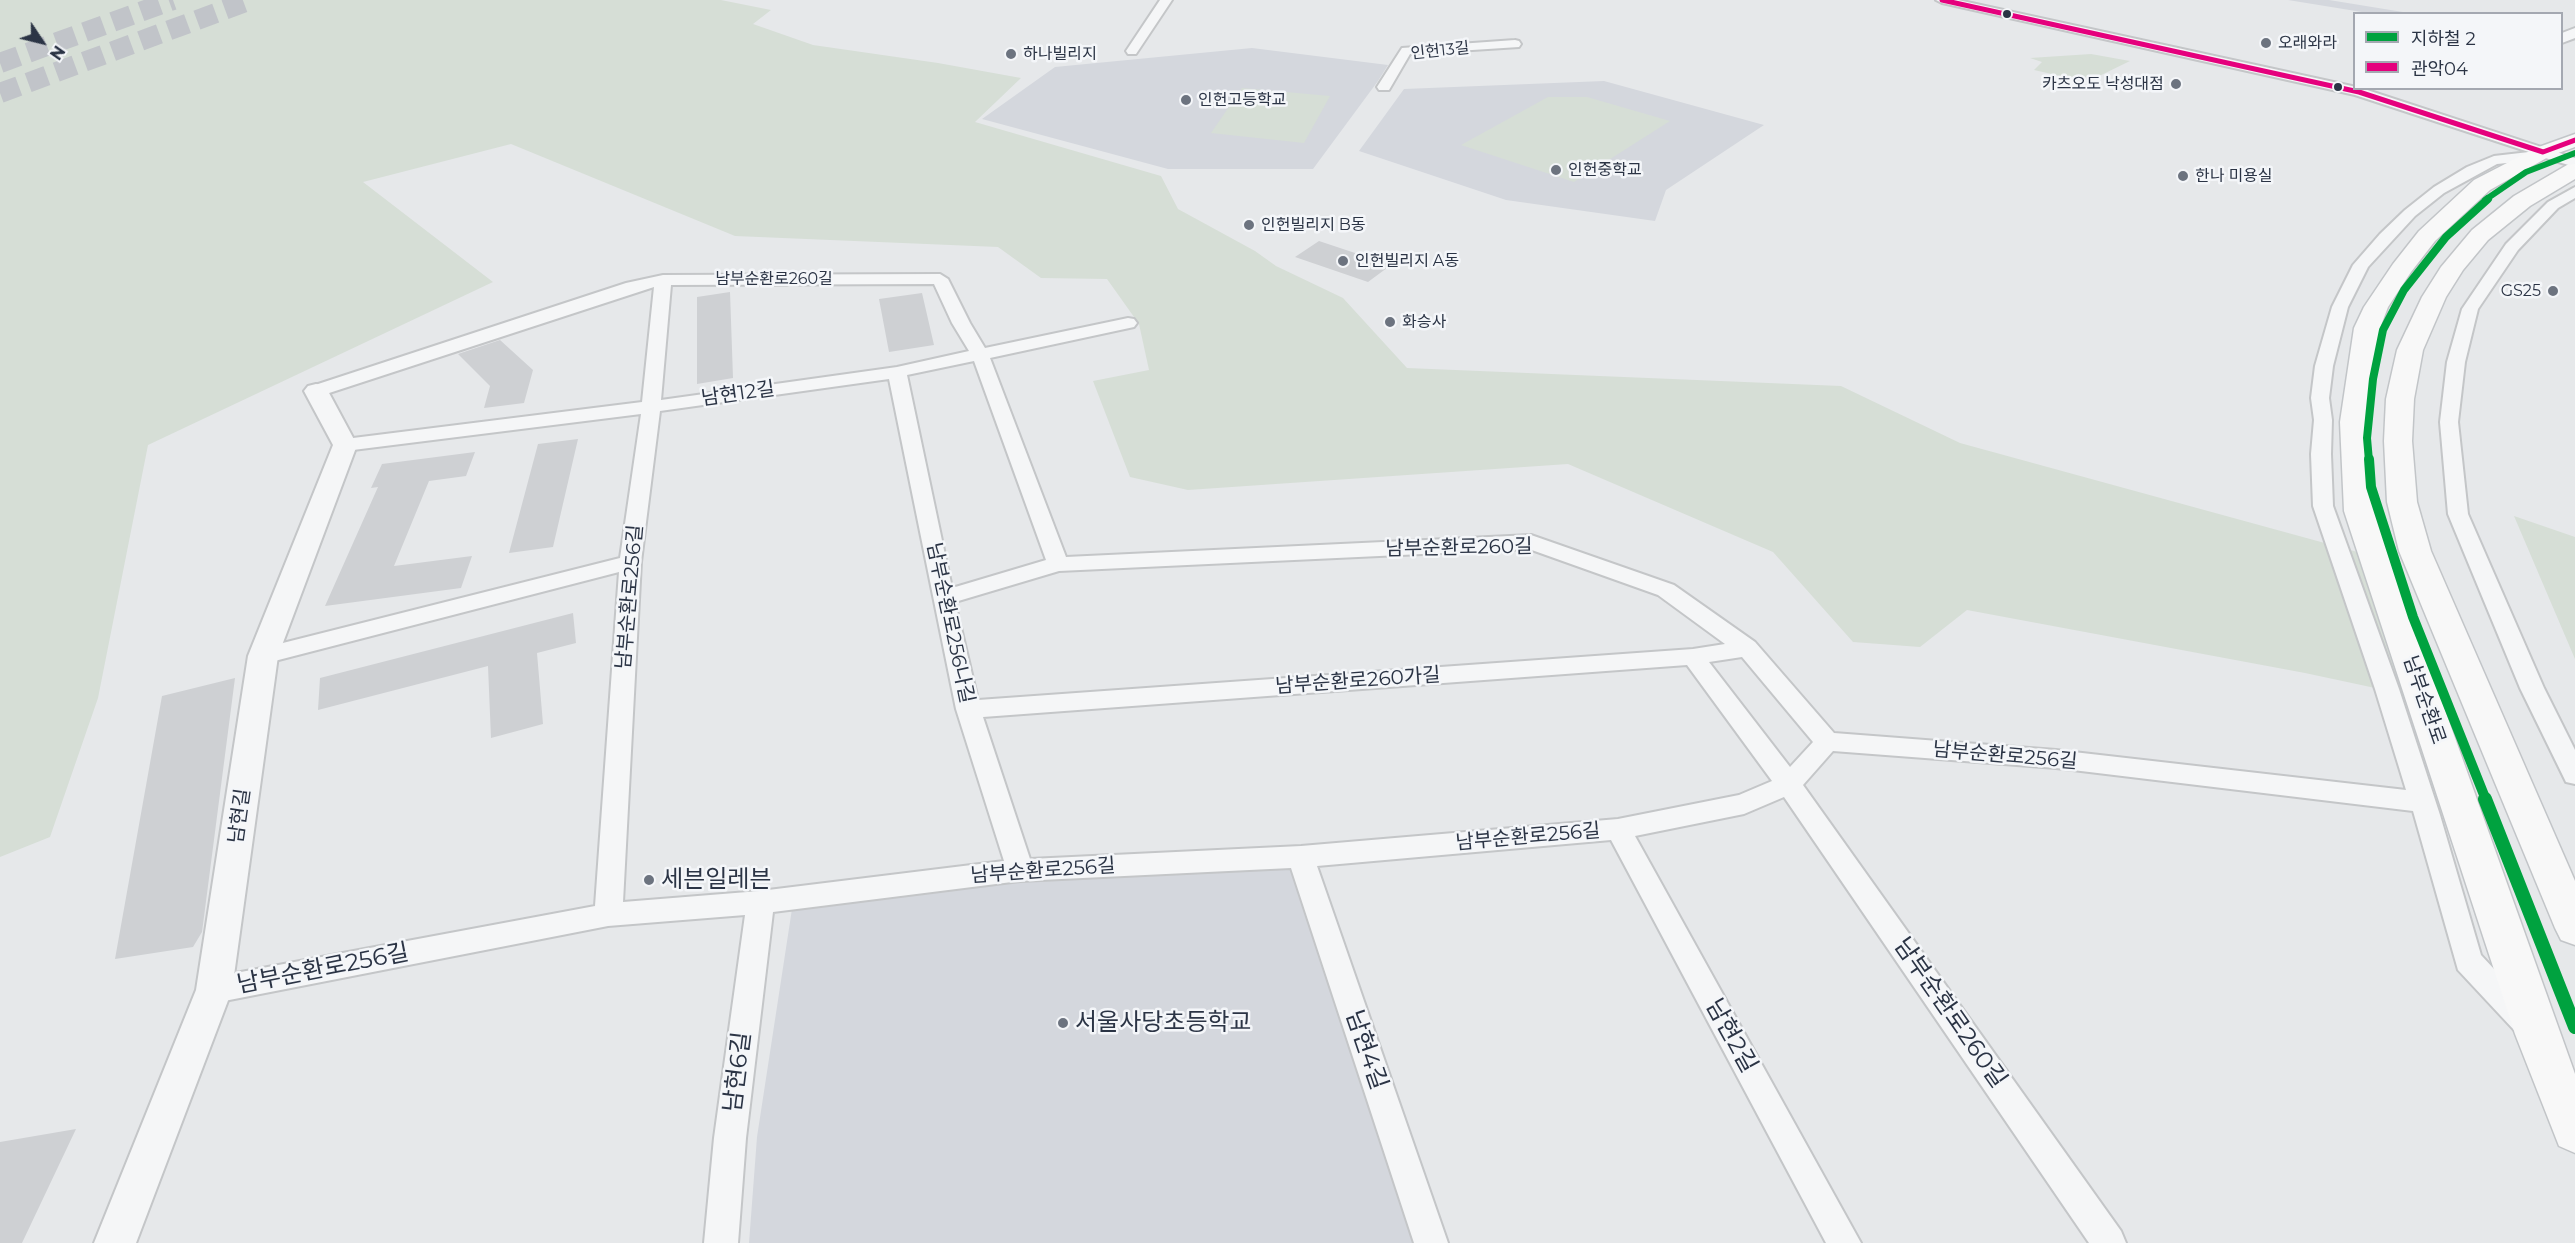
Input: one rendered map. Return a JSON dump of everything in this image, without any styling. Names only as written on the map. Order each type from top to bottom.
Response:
[{"type":"main road","name":"남부순환로","points":[[2575,140],[2540,154],[2482,185],[2427,236],[2388,288],[2367,328],[2354,422],[2359,511],[2537,1034],[2575,1131]]},
{"type":"main road","points":[[2575,170],[2522,201],[2480,235],[2453,267],[2434,297],[2410,350],[2400,399],[2398,441],[2402,502],[2415,551],[2575,928]]},
{"type":"street","points":[[1132,51],[1166,0]]},
{"type":"street","points":[[1941,0],[2359,92],[2540,154],[2575,163]]},
{"type":"street","name":"인헌13길","points":[[1384,87],[1406,51],[1515,44]]},
{"type":"street","points":[[2537,1034],[2468,961],[2387,689],[2323,506],[2320,454],[2323,420],[2320,398],[2324,366],[2340,307],[2361,265],[2386,237],[2410,213],[2439,190],[2472,170],[2494,160],[2540,154]]},
{"type":"street","points":[[2575,191],[2553,205],[2512,247],[2470,309],[2456,362],[2449,423],[2458,514],[2532,688],[2575,775]]},
{"type":"street","name":"남부순환로260길","points":[[316,391],[632,287],[663,280],[940,279],[961,323],[980,354],[1058,564]]},
{"type":"street","name":"남부순환로256길","points":[[608,915],[630,562],[651,407],[663,280]]},
{"type":"street","name":"남현12길","points":[[345,445],[651,407],[897,372],[1128,323]]},
{"type":"street","name":"남부순환로256나길","points":[[897,372],[968,709],[1020,870]]},
{"type":"street","points":[[316,391],[345,445]]},
{"type":"street","name":"남현길","points":[[115,1243],[214,990],[263,656],[345,445]]},
{"type":"street","name":"남부순환로260길","points":[[943,598],[1058,564],[1532,542],[1666,590],[1747,648],[1827,742]]},
{"type":"street","points":[[263,656],[630,562]]},
{"type":"street","name":"남부순환로260가길","points":[[968,709],[1693,657],[1747,648]]},
{"type":"street","name":"남부순환로260길","points":[[1693,657],[1789,784],[2109,1243]]},
{"type":"street","name":"남부순환로256길","points":[[214,990],[608,915],[759,902],[1020,870],[1301,857],[1618,829],[1744,804],[1789,784],[1827,742],[2055,759],[2422,802]]},
{"type":"street","name":"남현2길","points":[[1618,829],[1844,1243]]},
{"type":"street","name":"남현4길","points":[[1301,857],[1431,1243]]},
{"type":"street","name":"남현6길","points":[[721,1243],[730,1138],[759,902]]},
{"type":"shaded area","points":[[0,0],[721,0],[771,10],[753,24],[813,45],[938,63],[1021,78],[975,122],[1161,176],[1178,209],[1255,251],[1276,266],[1343,298],[1407,368],[1841,386],[1960,443],[2383,559],[2436,701],[2305,673],[1967,610],[1920,647],[1853,642],[1773,552],[1568,464],[1188,490],[1130,477],[1093,381],[1149,370],[1139,324],[1107,279],[1041,278],[998,247],[735,236],[511,144],[363,182],[493,282],[148,445],[98,698],[50,837],[0,857]]},
{"type":"shaded area","points":[[2288,0],[2329,0],[2403,12],[2362,12]]},
{"type":"shaded area","name":"인헌고등학교","points":[[1252,48],[1388,65],[1313,169],[1168,169],[982,119],[1055,67]]},
{"type":"shaded area","points":[[2091,54],[2130,61],[2087,82],[2034,70],[2042,62],[2030,58]]},
{"type":"shaded area","name":"인헌중학교","points":[[1604,81],[1764,125],[1666,190],[1655,221],[1506,200],[1359,151],[1404,89]]},
{"type":"shaded area","points":[[1242,88],[1330,96],[1304,143],[1211,133]]},
{"type":"shaded area","points":[[1548,97],[1587,97],[1670,121],[1574,182],[1461,145]]},
{"type":"shaded area","points":[[2514,516],[2575,537],[2575,659]]},
{"type":"shaded area","name":"서울사당초등학교","points":[[1301,857],[1416,1243],[749,1243],[757,1137],[792,909],[1020,870]]},
{"type":"building","name":"인헌빌리지 A동","points":[[1319,241],[1391,265],[1368,282],[1295,257]]},
{"type":"building","points":[[730,292],[733,378],[697,384],[697,297]]},
{"type":"building","points":[[922,293],[934,345],[889,352],[879,299]]},
{"type":"building","points":[[500,340],[533,370],[524,403],[484,408],[490,386],[458,354]]},
{"type":"building","points":[[578,439],[553,547],[509,553],[538,444]]},
{"type":"building","points":[[475,452],[466,476],[429,481],[394,566],[472,556],[461,588],[325,606],[378,487],[371,488],[382,464]]},
{"type":"building","points":[[573,613],[576,643],[537,653],[543,724],[491,738],[488,666],[318,710],[320,678]]},
{"type":"building","points":[[235,678],[202,932],[193,947],[115,959],[162,696]]},
{"type":"building","points":[[76,1129],[22,1243],[0,1243],[0,1142]]},
{"type":"tunnel","points":[[0,63],[173,0]]},
{"type":"tunnel","points":[[0,93],[251,0]]},
{"type":"metro line","name":"2","points":[[2575,153],[2526,172],[2483,202],[2446,237],[2404,290],[2383,330],[2373,379],[2367,438],[2371,487],[2413,617],[2575,1027]]},
{"type":"transit line","name":"관악04","points":[[1942,0],[2359,92],[2543,152],[2575,140]]},
{"type":"place","name":"오래와라","points":[[2266,43]]},
{"type":"place","name":"하나빌리지","points":[[1011,54]]},
{"type":"place","name":"카츠오도 낙성대점","points":[[2176,84]]},
{"type":"place","name":"인헌고등학교","points":[[1186,100]]},
{"type":"place","name":"인헌중학교","points":[[1556,170]]},
{"type":"place","name":"한나 미용실","points":[[2183,176]]},
{"type":"place","name":"인헌빌리지 B동","points":[[1249,225]]},
{"type":"place","name":"인헌빌리지 A동","points":[[1343,261]]},
{"type":"place","name":"GS25","points":[[2553,291]]},
{"type":"place","name":"화승사","points":[[1390,322]]},
{"type":"place","name":"세븐일레븐","points":[[649,880]]},
{"type":"place","name":"서울사당초등학교","points":[[1063,1023]]}]
